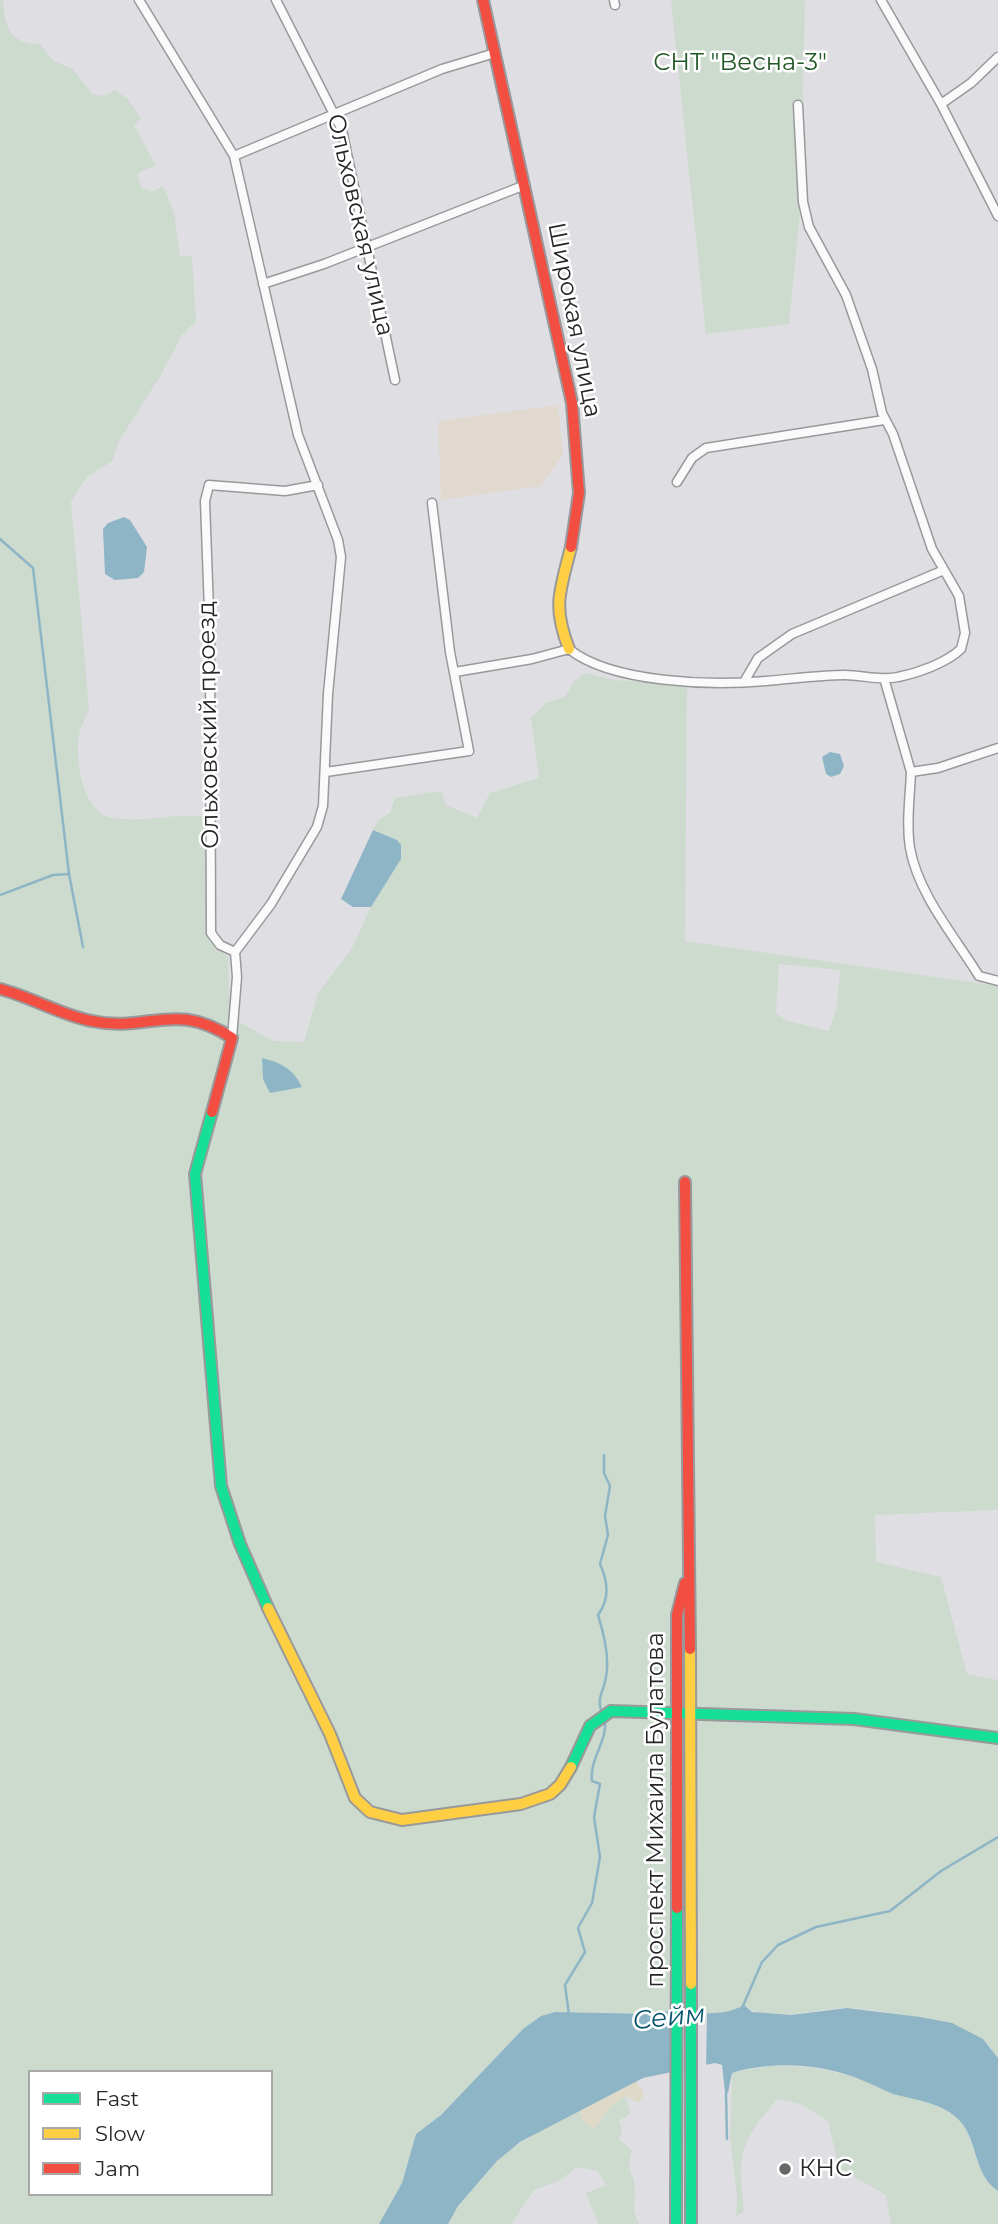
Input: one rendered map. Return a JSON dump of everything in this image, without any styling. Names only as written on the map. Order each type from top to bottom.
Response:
[{"type":"street","points":[[139,0],[234,156],[298,435],[338,540],[341,557],[328,694],[323,806],[317,827],[271,904],[235,952],[237,977],[228,1067],[199,1144],[195,1174],[196,1217],[221,1486],[233,1524],[285,1645],[321,1715],[355,1798],[374,1815],[402,1820],[537,1800],[559,1786],[594,1719],[611,1711],[838,1716],[903,1722],[998,1738]]},
{"type":"street","name":"Ольховская улица","points":[[276,0],[336,113],[395,380]]},
{"type":"street","name":"Широкая улица","points":[[483,0],[565,365],[578,464],[577,520],[559,598],[558,620],[569,649]]},
{"type":"street","points":[[881,0],[941,104],[998,216]]},
{"type":"street","points":[[234,156],[442,69],[495,53]]},
{"type":"street","points":[[941,104],[971,83],[998,57]]},
{"type":"street","points":[[455,672],[532,659],[569,649],[613,670],[682,680],[744,682],[845,675],[884,678],[898,677],[941,662],[955,654],[963,645],[962,607],[932,549],[893,434],[884,420],[872,369],[846,295],[809,227],[803,202],[798,105]]},
{"type":"street","points":[[263,284],[525,185]]},
{"type":"street","points":[[677,482],[692,458],[706,448],[884,420]]},
{"type":"street","name":"Ольховский проезд","points":[[235,952],[220,945],[211,933],[205,501],[209,485],[285,491],[318,485]]},
{"type":"street","points":[[326,772],[469,751],[455,672],[432,503]]},
{"type":"street","points":[[744,682],[758,657],[792,634],[944,570]]},
{"type":"street","points":[[884,678],[911,772],[909,831],[916,869],[927,893],[979,976],[998,981]]},
{"type":"street","points":[[911,772],[938,768],[998,748]]},
{"type":"street","points":[[0,989],[80,1019],[123,1023],[180,1015],[222,1029],[232,1038]]},
{"type":"street","name":"проспект Михаила Булатова","points":[[685,1182],[691,1712],[691,2224]]},
{"type":"street","name":"проспект Михаила Булатова","points":[[676,2224],[677,1615],[689,1566]]},
{"type":"shaded area","points":[[558,405],[563,455],[541,486],[441,500],[438,421]]},
{"type":"green space","points":[[0,0],[3,0],[8,26],[16,37],[22,41],[40,44],[54,61],[73,69],[92,94],[104,96],[115,90],[128,99],[141,119],[134,126],[156,165],[137,174],[141,187],[151,192],[163,186],[174,213],[180,257],[190,255],[192,258],[196,321],[182,335],[161,375],[120,439],[112,461],[87,477],[71,501],[89,709],[79,735],[78,757],[82,782],[92,804],[109,817],[131,819],[202,816],[207,826],[207,924],[213,946],[228,957],[230,1017],[273,1041],[304,1042],[318,993],[351,950],[371,907],[401,859],[397,840],[373,830],[378,820],[390,813],[395,798],[441,791],[446,805],[477,818],[490,793],[539,778],[531,718],[546,703],[565,697],[574,681],[586,673],[614,680],[687,685],[685,941],[998,986],[998,1510],[875,1515],[876,1562],[941,1577],[967,1674],[998,1680],[998,2058],[988,2044],[917,2021],[863,2009],[845,2008],[779,2015],[754,2011],[744,2005],[720,2013],[554,2012],[541,2016],[523,2029],[441,2115],[416,2134],[402,2183],[379,2224],[0,2224]],"holes":[[[779,964],[840,970],[837,1006],[829,1031],[784,1020],[776,1013]]]},
{"type":"green space","name":"СНТ \"Весна-3\"","points":[[671,0],[805,0],[800,214],[789,324],[706,334]]},
{"type":"green space","points":[[772,2065],[840,2073],[884,2090],[936,2104],[953,2114],[966,2129],[985,2177],[998,2191],[998,2224],[891,2224],[886,2195],[839,2168],[828,2121],[801,2104],[777,2099],[755,2127],[744,2150],[741,2175],[744,2211],[736,2217],[737,2197],[730,2137],[732,2073]]},
{"type":"green space","points":[[625,2096],[631,2113],[619,2121],[622,2131],[619,2139],[632,2150],[630,2167],[635,2190],[634,2209],[639,2224],[598,2224],[586,2193],[606,2185],[597,2171],[577,2167],[559,2181],[534,2190],[511,2224],[448,2224],[458,2206],[504,2153],[582,2109],[581,2119],[594,2130],[606,2111]]},
{"type":"sand","points":[[636,2082],[644,2093],[639,2103],[625,2096],[606,2111],[594,2130],[581,2119],[582,2109]]},
{"type":"water","points":[[124,517],[130,520],[147,547],[144,572],[138,578],[115,580],[105,574],[103,529],[108,523]]},
{"type":"water","points":[[830,752],[840,754],[844,766],[840,774],[831,777],[826,774],[822,757]]},
{"type":"water","points":[[373,830],[397,840],[401,845],[401,859],[371,907],[353,907],[341,899]]},
{"type":"water","points":[[262,1058],[286,1068],[302,1087],[270,1093],[263,1079]]},
{"type":"water","name":"Сейм","points":[[744,2005],[752,2012],[791,2015],[847,2008],[920,2017],[952,2023],[983,2039],[998,2058],[998,2191],[990,2184],[979,2166],[964,2126],[942,2108],[893,2094],[849,2075],[799,2066],[765,2066],[732,2073],[728,2093],[725,2092],[722,2065],[715,2063],[643,2078],[520,2142],[497,2161],[458,2206],[448,2224],[379,2224],[402,2183],[416,2134],[441,2115],[523,2029],[541,2016],[555,2012],[720,2013]]},
{"type":"pier","points":[[672,2007],[707,2010],[706,2069],[671,2076]]},
{"type":"waterway","points":[[0,539],[33,568],[69,874]]},
{"type":"waterway","points":[[0,895],[53,875],[69,874],[83,947]]},
{"type":"waterway","points":[[601,1710],[600,1697],[605,1682],[607,1654],[598,1615],[606,1590],[600,1564],[608,1535],[605,1516],[610,1486],[604,1473],[604,1455]]},
{"type":"waterway","points":[[579,1926],[592,1903],[600,1857],[594,1817],[600,1784],[592,1781],[592,1773],[604,1733],[604,1718]]},
{"type":"waterway","points":[[742,2008],[762,1962],[778,1945],[816,1927],[890,1911],[941,1871],[998,1837]]},
{"type":"waterway","points":[[569,2015],[565,1985],[585,1952],[578,1928]]},
{"type":"waterway","points":[[726,2093],[727,2139]]},
{"type":"traffic: fast","points":[[212,1112],[195,1174],[221,1486],[240,1544],[268,1608]]},
{"type":"traffic: fast","points":[[571,1767],[590,1726],[611,1711],[854,1719],[998,1738]]},
{"type":"traffic: fast","points":[[676,2224],[677,1908]]},
{"type":"traffic: fast","points":[[691,1984],[691,2224]]},
{"type":"traffic: slow","points":[[569,649],[559,609],[561,587],[571,547]]},
{"type":"traffic: slow","points":[[268,1608],[330,1734],[355,1798],[370,1812],[402,1820],[521,1804],[550,1794],[560,1785],[571,1767]]},
{"type":"traffic: slow","points":[[690,1649],[691,1984]]},
{"type":"traffic: jam","points":[[483,0],[572,403],[579,493],[571,547]]},
{"type":"traffic: jam","points":[[0,989],[92,1021],[112,1024],[177,1019],[194,1021],[232,1038],[212,1112]]},
{"type":"traffic: jam","points":[[685,1182],[690,1649]]},
{"type":"traffic: jam","points":[[677,1908],[677,1615],[685,1583]]},
{"type":"place","name":"КНС","points":[[785,2169]]}]
